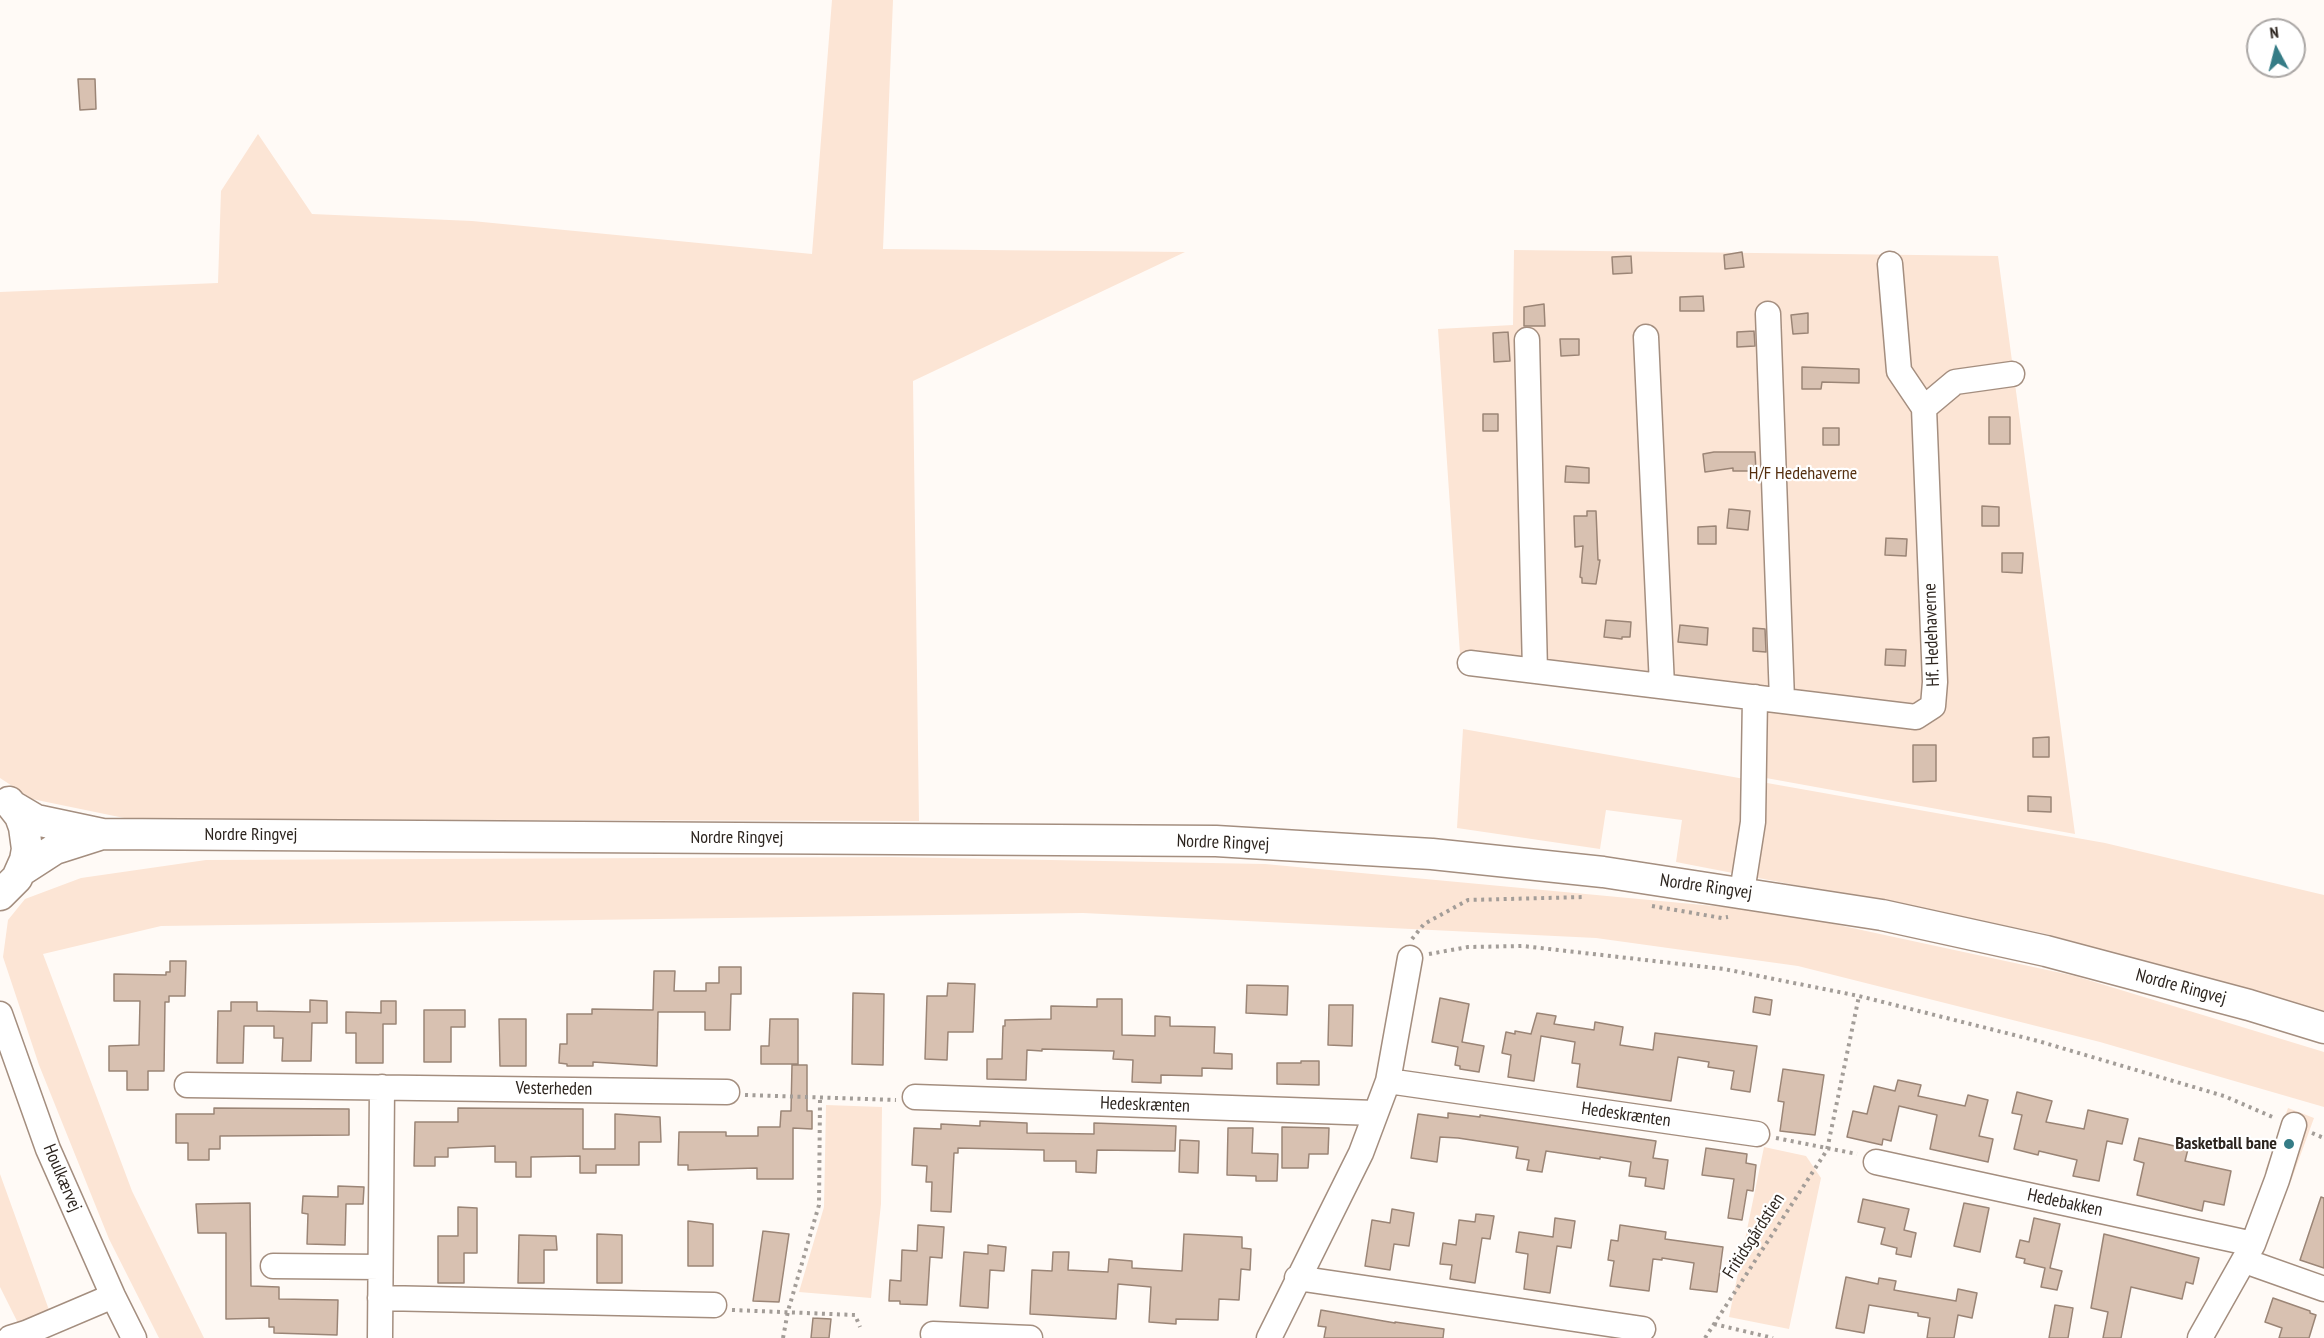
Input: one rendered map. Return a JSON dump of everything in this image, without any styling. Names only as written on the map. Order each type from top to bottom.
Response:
[{"type":"main road","name":"Nordre Ringvej","points":[[7,801],[36,820],[102,834],[1216,841],[1432,854],[1603,872],[1882,915],[2046,951],[2249,1005],[2324,1028]]},
{"type":"main road","points":[[7,801],[24,827],[27,838],[25,860],[7,890]]},
{"type":"main road","name":"Nordre Ringvej","points":[[7,890],[55,849],[102,834]]},
{"type":"street","points":[[1890,264],[1899,370],[1924,408],[1955,382],[2012,374]]},
{"type":"street","points":[[1768,314],[1782,700]]},
{"type":"street","points":[[1646,337],[1662,686]]},
{"type":"street","points":[[1527,340],[1535,670]]},
{"type":"street","name":"Hf. Hedehaverne","points":[[1470,663],[1916,717],[1933,706],[1935,682],[1924,408]]},
{"type":"street","points":[[1742,892],[1753,822],[1755,697]]},
{"type":"street","points":[[1269,1338],[1361,1153],[1388,1081],[1410,958]]},
{"type":"street","name":"Houlkærvej","points":[[0,1014],[48,1149],[113,1296],[135,1338]]},
{"type":"street","name":"Hedeskrænten","points":[[1388,1081],[1757,1134]]},
{"type":"street","name":"Vesterheden","points":[[187,1085],[727,1092]]},
{"type":"street","points":[[380,1338],[382,1087]]},
{"type":"street","name":"Hedeskrænten","points":[[915,1097],[1375,1113]]},
{"type":"street","points":[[2200,1338],[2249,1253],[2277,1180],[2294,1125]]},
{"type":"street","name":"Hedebakken","points":[[1876,1162],[2249,1253],[2324,1288]]},
{"type":"street","points":[[273,1266],[380,1267]]},
{"type":"street","points":[[1297,1278],[1643,1329]]},
{"type":"street","points":[[10,1338],[26,1334],[113,1296]]},
{"type":"street","points":[[380,1298],[714,1305]]},
{"type":"street","points":[[933,1334],[1030,1338]]},
{"type":"path","points":[[1646,905],[1722,918],[1734,913],[1742,892]]},
{"type":"path","points":[[1594,897],[1468,900],[1424,924],[1412,936],[1410,958],[1468,947],[1523,946],[1724,969],[1859,996],[2071,1050],[2224,1096],[2324,1138]]},
{"type":"path","points":[[1827,1150],[1859,996]]},
{"type":"path","points":[[727,1092],[752,1096],[820,1099],[891,1100],[915,1097]]},
{"type":"path","points":[[783,1338],[788,1311],[819,1205],[820,1099]]},
{"type":"path","points":[[1757,1134],[1827,1150],[1870,1156],[1876,1162]]},
{"type":"path","name":"Fritidsgårdstien","points":[[1705,1338],[1827,1150]]},
{"type":"path","points":[[714,1305],[727,1310],[855,1315],[860,1328]]},
{"type":"path","points":[[1714,1324],[1773,1338]]},
{"type":"green space","points":[[832,0],[893,0],[883,249],[1185,252],[913,381],[919,821],[129,819],[32,799],[0,778],[0,292],[218,283],[221,191],[258,134],[312,214],[472,221],[812,254]]},
{"type":"green space","name":"H/F Hedehaverne","points":[[1514,250],[1998,256],[2075,834],[1766,778],[1765,690],[1460,654],[1438,329],[1513,325]]},
{"type":"green space","points":[[1463,729],[2105,843],[2324,895],[2324,1011],[2042,933],[1676,862],[1682,820],[1606,810],[1600,849],[1457,828]]},
{"type":"green space","points":[[890,857],[1265,864],[1778,912],[2075,976],[2324,1052],[2324,1107],[2100,1042],[1798,966],[1596,938],[1083,913],[161,926],[43,954],[132,1191],[204,1338],[159,1338],[109,1239],[39,1065],[3,957],[8,920],[25,899],[81,878],[206,860]]},
{"type":"green space","points":[[826,1105],[882,1107],[881,1204],[871,1298],[799,1292],[824,1207]]},
{"type":"green space","name":"Basketball bane","points":[[2288,1108],[2314,1118],[2291,1181],[2265,1171]]},
{"type":"green space","points":[[1764,1147],[1806,1156],[1821,1178],[1789,1329],[1729,1317]]},
{"type":"green space","points":[[0,1174],[49,1310],[19,1325],[0,1287]]},
{"type":"building","points":[[78,79],[95,79],[96,109],[80,110]]},
{"type":"building","points":[[1742,252],[1744,267],[1725,269],[1724,255]]},
{"type":"building","points":[[1631,256],[1632,273],[1613,274],[1612,257]]},
{"type":"building","points":[[1703,296],[1704,311],[1680,311],[1680,297]]},
{"type":"building","points":[[1544,304],[1545,326],[1524,326],[1524,307]]},
{"type":"building","points":[[1808,313],[1808,333],[1793,334],[1791,315]]},
{"type":"building","points":[[1754,331],[1755,346],[1737,347],[1737,332]]},
{"type":"building","points":[[1508,332],[1510,361],[1494,362],[1493,333]]},
{"type":"building","points":[[1560,339],[1579,339],[1579,355],[1561,356]]},
{"type":"building","points":[[1802,367],[1859,369],[1859,383],[1822,382],[1821,389],[1802,389]]},
{"type":"building","points":[[1483,414],[1498,414],[1498,431],[1483,431]]},
{"type":"building","points":[[1989,417],[2010,417],[2010,444],[1989,444]]},
{"type":"building","points":[[1823,428],[1839,428],[1839,445],[1823,445]]},
{"type":"building","points":[[1755,452],[1756,471],[1733,471],[1733,468],[1705,472],[1703,454]]},
{"type":"building","points":[[1566,466],[1589,468],[1589,483],[1565,482]]},
{"type":"building","points":[[1982,506],[1999,507],[1999,526],[1982,526]]},
{"type":"building","points":[[1729,509],[1750,511],[1748,530],[1727,528]]},
{"type":"building","points":[[1587,511],[1596,511],[1598,560],[1600,560],[1596,584],[1582,583],[1580,577],[1583,546],[1575,547],[1574,516],[1587,516]]},
{"type":"building","points":[[1716,526],[1716,544],[1698,544],[1698,527]]},
{"type":"building","points":[[1886,538],[1907,539],[1906,556],[1885,555]]},
{"type":"building","points":[[2002,553],[2023,553],[2022,573],[2002,572]]},
{"type":"building","points":[[1606,620],[1631,622],[1630,637],[1622,637],[1622,639],[1604,637]]},
{"type":"building","points":[[1680,625],[1708,628],[1707,645],[1678,642]]},
{"type":"building","points":[[1753,628],[1765,629],[1766,652],[1753,651]]},
{"type":"building","points":[[1886,649],[1906,650],[1905,666],[1885,665]]},
{"type":"building","points":[[2049,737],[2049,757],[2033,757],[2033,738]]},
{"type":"building","points":[[1913,745],[1936,745],[1936,781],[1913,782]]},
{"type":"building","points":[[2028,796],[2051,797],[2051,812],[2028,811]]},
{"type":"building","points":[[170,961],[186,961],[185,996],[169,996],[169,1002],[165,1002],[164,1071],[148,1071],[148,1090],[127,1090],[127,1071],[109,1071],[109,1046],[139,1045],[140,1001],[114,1001],[114,974],[166,975],[166,972],[170,972]]},
{"type":"building","points":[[719,967],[741,967],[741,994],[731,994],[730,1030],[705,1030],[705,1012],[658,1012],[657,1066],[593,1062],[593,1066],[567,1066],[567,1064],[559,1063],[560,1044],[567,1044],[567,1014],[592,1014],[592,1009],[653,1010],[654,971],[675,971],[674,991],[706,991],[706,983],[719,983]]},
{"type":"building","points":[[948,983],[975,984],[973,1032],[948,1032],[947,1060],[925,1059],[927,996],[947,996]]},
{"type":"building","points":[[1247,985],[1288,986],[1287,1015],[1246,1013]]},
{"type":"building","points":[[853,993],[884,994],[883,1065],[852,1064]]},
{"type":"building","points":[[1755,997],[1772,1000],[1770,1015],[1753,1012]]},
{"type":"building","points":[[1440,998],[1469,1004],[1462,1042],[1484,1046],[1479,1072],[1460,1069],[1460,1066],[1455,1065],[1458,1047],[1432,1042]]},
{"type":"building","points":[[1097,999],[1122,999],[1122,1035],[1155,1036],[1155,1016],[1170,1017],[1170,1026],[1215,1027],[1214,1053],[1232,1054],[1232,1069],[1202,1068],[1202,1076],[1161,1075],[1161,1083],[1132,1082],[1133,1060],[1113,1059],[1114,1051],[1042,1049],[1042,1051],[1027,1050],[1026,1080],[987,1079],[987,1059],[1002,1059],[1005,1020],[1051,1019],[1051,1006],[1097,1007]]},
{"type":"building","points":[[310,1000],[327,1001],[327,1023],[312,1023],[311,1061],[282,1061],[283,1038],[274,1038],[274,1026],[244,1026],[243,1063],[217,1063],[218,1011],[231,1011],[231,1002],[257,1002],[257,1011],[310,1012]]},
{"type":"building","points":[[381,1001],[396,1001],[396,1024],[383,1024],[383,1063],[356,1063],[356,1033],[346,1033],[346,1012],[381,1013]]},
{"type":"building","points":[[1329,1005],[1353,1005],[1352,1046],[1328,1045]]},
{"type":"building","points":[[424,1010],[465,1010],[465,1027],[451,1027],[451,1062],[424,1062]]},
{"type":"building","points":[[1537,1013],[1556,1016],[1554,1024],[1594,1030],[1595,1022],[1623,1027],[1620,1045],[1653,1050],[1655,1033],[1757,1046],[1750,1092],[1731,1089],[1734,1071],[1708,1067],[1709,1062],[1678,1057],[1671,1101],[1577,1087],[1580,1064],[1572,1063],[1575,1042],[1541,1036],[1534,1081],[1508,1077],[1511,1055],[1502,1053],[1506,1032],[1531,1034]]},
{"type":"building","points":[[499,1019],[526,1019],[526,1066],[500,1066]]},
{"type":"building","points":[[770,1019],[798,1019],[798,1064],[761,1064],[761,1046],[769,1046]]},
{"type":"building","points":[[1301,1061],[1319,1061],[1319,1085],[1277,1084],[1277,1063],[1301,1063]]},
{"type":"building","points":[[792,1065],[807,1065],[807,1111],[812,1111],[812,1129],[793,1128],[793,1179],[757,1179],[757,1168],[688,1170],[688,1165],[678,1165],[679,1132],[726,1132],[726,1136],[758,1136],[758,1127],[780,1127],[781,1111],[791,1111]]},
{"type":"building","points":[[1783,1069],[1824,1075],[1815,1135],[1780,1131],[1784,1102],[1778,1101]]},
{"type":"building","points":[[1898,1080],[1921,1085],[1918,1096],[1965,1106],[1968,1095],[1988,1100],[1979,1136],[1993,1139],[1988,1162],[1930,1149],[1937,1115],[1899,1106],[1891,1141],[1883,1139],[1882,1145],[1847,1137],[1853,1111],[1867,1114],[1874,1086],[1895,1091]]},
{"type":"building","points":[[2017,1092],[2052,1101],[2046,1122],[2084,1129],[2088,1110],[2128,1119],[2122,1144],[2107,1141],[2099,1181],[2073,1176],[2077,1160],[2039,1151],[2038,1155],[2014,1149],[2022,1115],[2012,1113]]},
{"type":"building","points":[[214,1108],[349,1109],[349,1135],[220,1136],[220,1149],[209,1149],[209,1160],[188,1160],[188,1143],[176,1143],[176,1114],[214,1114]]},
{"type":"building","points":[[458,1108],[583,1109],[583,1149],[615,1149],[615,1114],[660,1117],[661,1142],[639,1142],[639,1165],[596,1165],[596,1173],[580,1173],[580,1156],[531,1157],[531,1177],[516,1177],[516,1162],[495,1162],[495,1146],[448,1148],[448,1157],[435,1157],[435,1166],[414,1166],[415,1122],[458,1122]]},
{"type":"building","points":[[1448,1113],[1480,1117],[1480,1115],[1656,1141],[1653,1158],[1668,1160],[1664,1189],[1645,1186],[1646,1178],[1629,1176],[1631,1162],[1546,1151],[1542,1172],[1527,1170],[1529,1160],[1516,1158],[1518,1147],[1458,1138],[1440,1137],[1437,1162],[1411,1158],[1418,1114],[1448,1118]]},
{"type":"building","points":[[980,1121],[1027,1123],[1027,1133],[1094,1134],[1094,1123],[1176,1126],[1175,1151],[1097,1150],[1096,1173],[1076,1172],[1076,1161],[1044,1161],[1044,1150],[958,1148],[958,1153],[954,1153],[951,1212],[931,1211],[932,1182],[926,1182],[927,1166],[912,1165],[914,1128],[941,1129],[941,1124],[980,1126]]},
{"type":"building","points":[[1282,1127],[1329,1128],[1328,1154],[1309,1154],[1308,1168],[1282,1168]]},
{"type":"building","points":[[1228,1128],[1253,1128],[1252,1153],[1278,1154],[1277,1181],[1256,1181],[1256,1176],[1227,1175]]},
{"type":"building","points":[[2139,1138],[2188,1149],[2185,1161],[2231,1171],[2224,1205],[2204,1201],[2202,1211],[2137,1195],[2144,1163],[2134,1160]]},
{"type":"building","points":[[1180,1140],[1199,1141],[1198,1173],[1179,1172]]},
{"type":"building","points":[[1706,1148],[1747,1154],[1746,1163],[1756,1165],[1753,1191],[1747,1190],[1742,1220],[1728,1218],[1734,1179],[1702,1175]]},
{"type":"building","points":[[338,1186],[364,1187],[363,1204],[346,1204],[345,1245],[307,1244],[308,1214],[302,1213],[303,1196],[338,1197]]},
{"type":"building","points":[[2321,1197],[2324,1198],[2324,1268],[2300,1260]]},
{"type":"building","points":[[1863,1199],[1909,1209],[1904,1230],[1916,1233],[1911,1257],[1896,1254],[1897,1248],[1881,1244],[1885,1228],[1858,1222]]},
{"type":"building","points":[[250,1203],[251,1286],[279,1287],[279,1299],[338,1300],[337,1335],[274,1333],[274,1327],[269,1327],[269,1318],[226,1319],[226,1233],[198,1233],[196,1204]]},
{"type":"building","points":[[1964,1203],[1989,1208],[1980,1252],[1954,1246]]},
{"type":"building","points":[[458,1207],[477,1208],[477,1253],[464,1253],[464,1283],[438,1283],[438,1236],[458,1236]]},
{"type":"building","points":[[1392,1209],[1414,1213],[1409,1246],[1394,1244],[1390,1270],[1365,1266],[1372,1220],[1390,1223]]},
{"type":"building","points":[[1476,1214],[1494,1216],[1490,1239],[1482,1238],[1475,1283],[1450,1279],[1452,1265],[1440,1264],[1443,1243],[1456,1245],[1459,1220],[1475,1222]]},
{"type":"building","points":[[1555,1218],[1575,1221],[1571,1248],[1557,1246],[1550,1293],[1524,1289],[1528,1254],[1516,1252],[1519,1232],[1553,1237]]},
{"type":"building","points":[[2034,1218],[2060,1224],[2050,1268],[2062,1271],[2057,1290],[2041,1287],[2045,1268],[2024,1263],[2025,1259],[2016,1257],[2020,1240],[2029,1242]]},
{"type":"building","points":[[688,1221],[713,1224],[713,1266],[688,1266]]},
{"type":"building","points":[[918,1225],[944,1227],[942,1258],[930,1257],[927,1305],[900,1304],[900,1301],[889,1301],[890,1280],[901,1281],[902,1250],[917,1251]]},
{"type":"building","points":[[1620,1225],[1666,1232],[1665,1239],[1723,1247],[1717,1292],[1690,1289],[1694,1263],[1662,1258],[1662,1260],[1653,1259],[1649,1291],[1610,1286],[1614,1261],[1608,1260],[1611,1240],[1618,1241]]},
{"type":"building","points":[[763,1231],[789,1234],[779,1302],[753,1301]]},
{"type":"building","points":[[597,1234],[622,1235],[622,1283],[597,1283]]},
{"type":"building","points":[[1184,1234],[1242,1237],[1242,1248],[1251,1249],[1250,1270],[1241,1269],[1239,1300],[1219,1299],[1218,1320],[1176,1319],[1176,1324],[1149,1322],[1151,1287],[1118,1284],[1116,1319],[1030,1314],[1032,1270],[1052,1271],[1053,1252],[1069,1252],[1068,1270],[1108,1272],[1109,1259],[1132,1261],[1132,1268],[1182,1271]]},
{"type":"building","points":[[2104,1234],[2199,1258],[2193,1284],[2186,1282],[2182,1299],[2131,1287],[2121,1338],[2103,1338],[2108,1312],[2091,1308]]},
{"type":"building","points":[[519,1235],[556,1236],[557,1250],[544,1250],[544,1283],[518,1283]]},
{"type":"building","points":[[988,1245],[1006,1247],[1004,1271],[990,1270],[988,1308],[960,1306],[964,1252],[988,1254]]},
{"type":"building","points":[[1846,1277],[1878,1284],[1879,1278],[1896,1281],[1894,1290],[1956,1301],[1958,1289],[1977,1293],[1972,1318],[1958,1315],[1954,1338],[1927,1338],[1930,1318],[1918,1316],[1918,1313],[1869,1305],[1864,1333],[1836,1328]]},
{"type":"building","points":[[2273,1298],[2316,1315],[2309,1338],[2279,1338],[2282,1328],[2265,1322]]},
{"type":"building","points":[[2055,1305],[2073,1308],[2068,1338],[2049,1338]]},
{"type":"building","points":[[1321,1310],[1444,1329],[1443,1338],[1324,1338],[1326,1327],[1318,1326]]},
{"type":"building","points":[[813,1318],[831,1319],[829,1338],[811,1338]]},
{"type":"place","name":"Basketball bane","points":[[2289,1144]]}]
